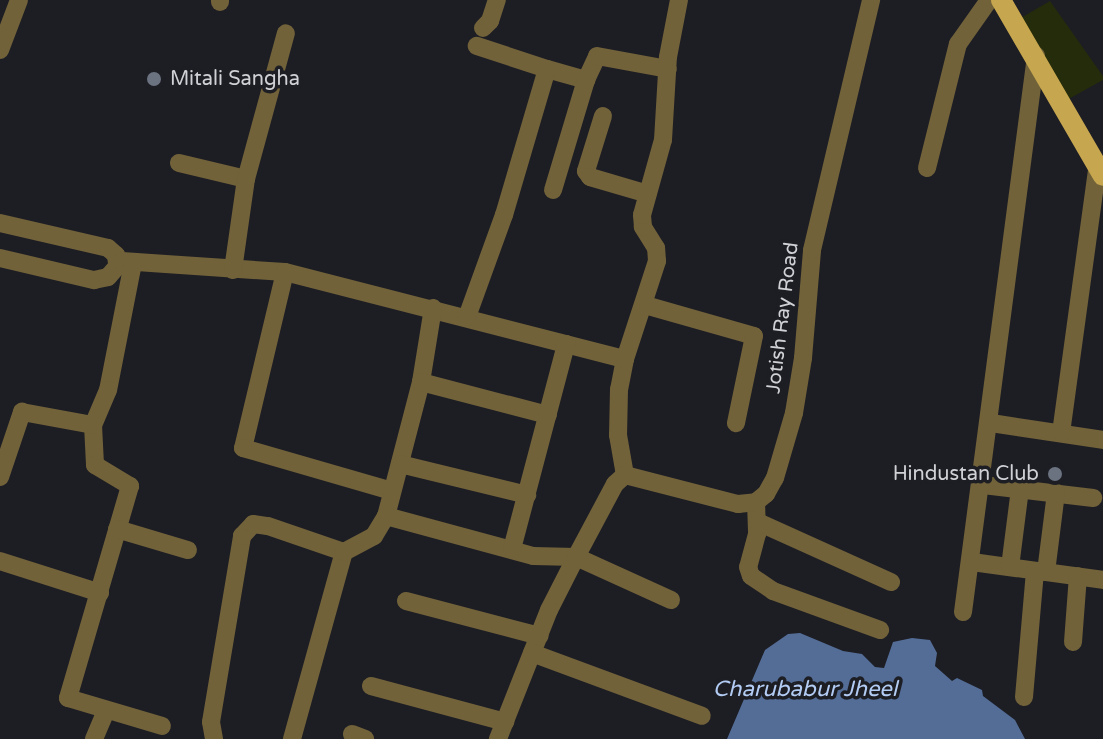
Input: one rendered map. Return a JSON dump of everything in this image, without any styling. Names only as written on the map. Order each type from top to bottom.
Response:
[{"type":"main road","points":[[1001,0],[1100,172]]},
{"type":"street","points":[[0,50],[19,0]]},
{"type":"street","points":[[483,28],[490,21],[497,0]]},
{"type":"street","points":[[625,475],[618,435],[619,389],[625,359],[657,261],[656,248],[643,227],[648,194],[663,140],[668,69],[679,0]]},
{"type":"street","name":"Jotish Ray Road","points":[[756,502],[766,494],[775,478],[794,413],[803,358],[812,250],[871,0]]},
{"type":"street","points":[[927,168],[958,44],[989,0]]},
{"type":"street","points":[[233,270],[246,179],[286,33]]},
{"type":"street","points":[[477,46],[586,80]]},
{"type":"street","points":[[553,190],[586,80],[597,56],[668,69]]},
{"type":"street","points":[[963,612],[983,485],[1036,56]]},
{"type":"street","points":[[467,317],[504,215],[547,69]]},
{"type":"street","points":[[603,116],[586,171],[590,177],[648,194]]},
{"type":"street","points":[[179,163],[246,179]]},
{"type":"street","points":[[1061,433],[1100,172]]},
{"type":"street","points":[[0,223],[108,248],[125,263],[285,272],[625,359]]},
{"type":"street","points":[[0,258],[94,280],[108,277],[125,263]]},
{"type":"street","points":[[125,263],[108,390],[93,425],[95,465],[130,486],[68,698],[162,726]]},
{"type":"street","points":[[285,272],[243,448],[392,491]]},
{"type":"street","points":[[645,305],[754,336],[736,423]]},
{"type":"street","points":[[292,739],[344,552],[374,536],[386,516],[421,382],[433,308]]},
{"type":"street","points":[[512,549],[566,344]]},
{"type":"street","points":[[421,382],[548,415]]},
{"type":"street","points":[[0,477],[22,412],[93,425]]},
{"type":"street","points":[[991,423],[1103,440]]},
{"type":"street","points":[[400,464],[527,495]]},
{"type":"street","points":[[625,475],[738,504],[756,502],[758,522],[748,567],[751,576],[773,591],[880,630]]},
{"type":"street","points":[[371,686],[502,730],[535,644],[576,557],[615,484],[625,475]]},
{"type":"street","points":[[983,485],[1093,498]]},
{"type":"street","points":[[1010,567],[1020,489]]},
{"type":"street","points":[[1024,697],[1041,571],[1056,493]]},
{"type":"street","points":[[386,516],[548,558],[576,557],[671,600]]},
{"type":"street","points":[[758,522],[891,582]]},
{"type":"street","points":[[210,733],[238,546],[248,529],[253,524],[268,526],[344,552]]},
{"type":"street","points":[[117,529],[188,550]]},
{"type":"street","points":[[0,561],[100,593]]},
{"type":"street","points":[[972,562],[1103,580]]},
{"type":"street","points":[[1073,642],[1078,576]]},
{"type":"street","points":[[406,601],[535,644],[702,716]]},
{"type":"street","points":[[94,739],[106,711]]},
{"type":"green space","points":[[1050,1],[1103,76],[1103,80],[1065,101],[1012,23]]},
{"type":"water","name":"Charubabur Jheel","points":[[800,633],[843,651],[862,654],[875,667],[884,668],[893,642],[912,638],[930,640],[937,653],[935,666],[952,681],[957,678],[982,690],[983,696],[1015,720],[1025,739],[727,739],[765,650],[788,634]]},
{"type":"place","name":"Mitali Sangha","points":[[154,79]]},
{"type":"place","name":"Hindustan Club","points":[[1055,474]]}]
